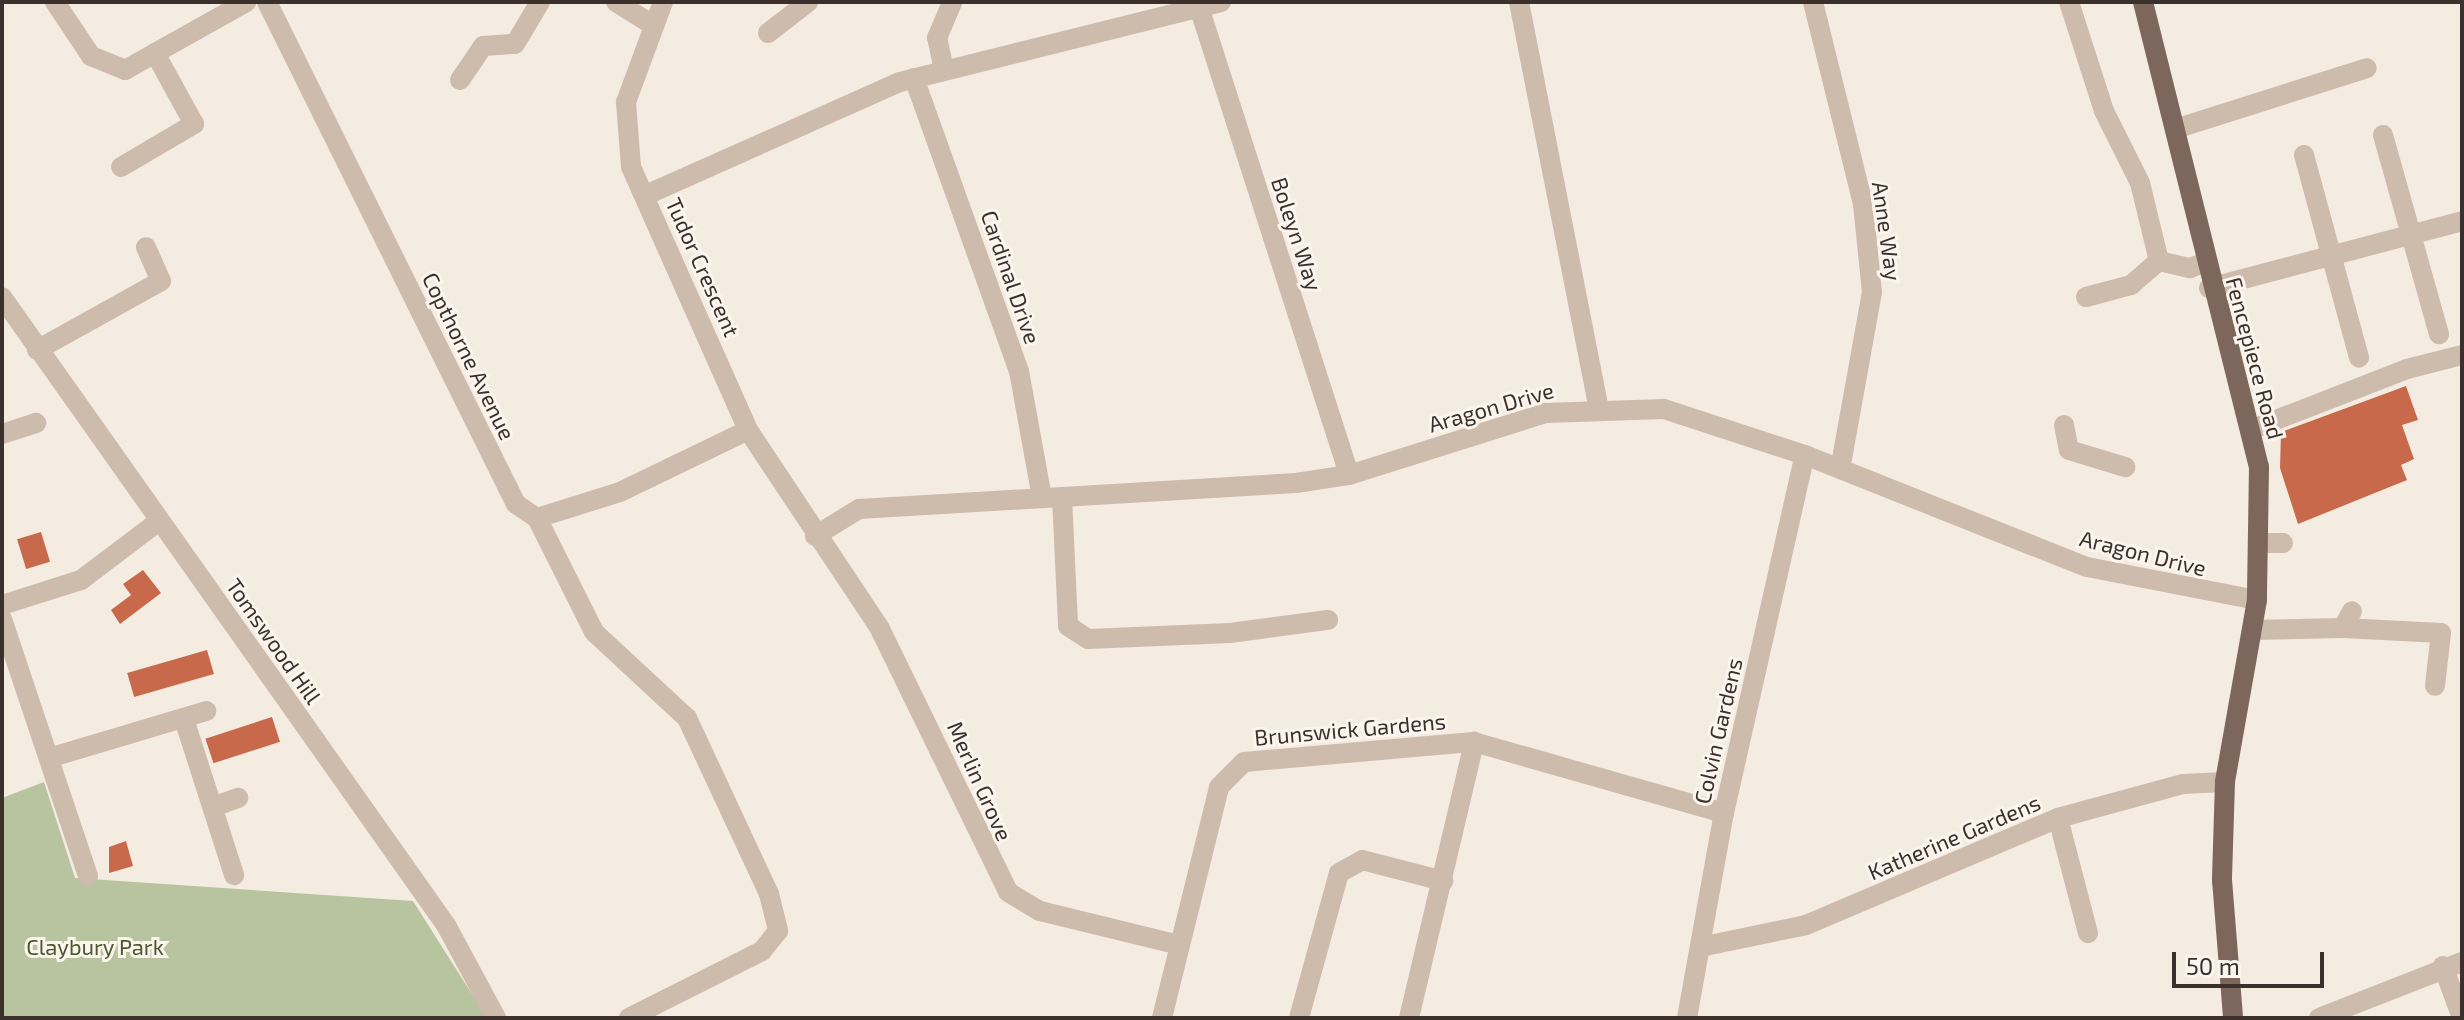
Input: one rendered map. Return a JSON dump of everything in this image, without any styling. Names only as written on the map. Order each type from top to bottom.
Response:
[{"type":"main road","name":"Fencepiece Road","points":[[2143,2],[2206,262],[2209,288],[2253,429],[2261,543],[2257,600],[2225,782],[2222,880],[2233,1018]]},
{"type":"street","points":[[55,2],[91,56],[125,70],[246,2]]},
{"type":"street","name":"Copthorne Avenue","points":[[267,2],[516,504],[537,518],[594,632],[687,718],[763,881],[778,931],[762,951],[629,1018]]},
{"type":"street","points":[[460,80],[483,46],[515,44],[540,2]]},
{"type":"street","points":[[616,2],[650,23]]},
{"type":"street","name":"Tudor Crescent","points":[[663,2],[650,23],[626,102],[631,167],[748,430],[815,536]]},
{"type":"street","points":[[768,33],[808,2]]},
{"type":"street","points":[[944,70],[937,38],[952,2]]},
{"type":"street","points":[[646,195],[914,78],[1221,2]]},
{"type":"street","points":[[1519,2],[1598,406]]},
{"type":"street","name":"Anne Way","points":[[1813,2],[1863,204],[1872,292],[1840,469]]},
{"type":"street","points":[[2069,2],[2104,111],[2140,183],[2159,261]]},
{"type":"street","name":"Boleyn Way","points":[[1199,7],[1349,475]]},
{"type":"street","points":[[121,167],[194,124],[155,53]]},
{"type":"street","points":[[2175,129],[2367,68]]},
{"type":"street","name":"Cardinal Drive","points":[[914,78],[1019,371],[1052,497],[1068,626],[1088,639],[1230,633],[1328,620]]},
{"type":"street","points":[[2383,135],[2439,334]]},
{"type":"street","points":[[2304,155],[2359,358]]},
{"type":"street","points":[[2209,288],[2462,221]]},
{"type":"street","points":[[37,350],[161,281],[146,247]]},
{"type":"street","points":[[2159,261],[2190,268],[2206,262]]},
{"type":"street","points":[[2086,297],[2131,285],[2159,261]]},
{"type":"street","name":"Tomswood Hill","points":[[2,297],[446,925],[496,1018]]},
{"type":"street","points":[[2253,429],[2462,355]]},
{"type":"street","name":"Aragon Drive","points":[[815,536],[859,509],[1349,475],[1546,413],[1598,406],[1664,409],[1805,455],[2087,567],[2257,600]]},
{"type":"street","points":[[2,434],[36,423]]},
{"type":"street","points":[[2064,425],[2069,450],[2125,467]]},
{"type":"street","points":[[537,518],[620,492],[748,430]]},
{"type":"street","name":"Colvin Gardens","points":[[1687,1018],[1705,946],[1724,813],[1805,455]]},
{"type":"street","points":[[2,605],[81,580],[159,521]]},
{"type":"street","name":"Merlin Grove","points":[[815,536],[880,629],[1008,892],[1040,911],[1179,945]]},
{"type":"street","points":[[2261,543],[2283,543]]},
{"type":"street","points":[[2,619],[52,757],[88,876]]},
{"type":"street","points":[[2252,630],[2348,620],[2441,633],[2435,686]]},
{"type":"street","points":[[52,757],[206,711]]},
{"type":"street","points":[[184,719],[234,875]]},
{"type":"street","points":[[1409,1018],[1474,742]]},
{"type":"street","name":"Brunswick Gardens","points":[[1162,1018],[1219,787],[1244,762],[1474,742],[1724,813]]},
{"type":"street","name":"Katherine Gardens","points":[[1705,946],[1806,925],[2058,818],[2183,784],[2225,782]]},
{"type":"street","points":[[213,807],[238,798]]},
{"type":"street","points":[[2058,818],[2088,933]]},
{"type":"street","points":[[1299,1018],[1339,873],[1362,860],[1443,881]]},
{"type":"street","points":[[2319,1018],[2452,964],[2462,1018]]},
{"type":"green space","name":"Claybury Park","points":[[44,782],[75,878],[413,901],[487,1018],[2,1018],[2,798]]},
{"type":"building","points":[[2406,386],[2418,420],[2402,425],[2414,459],[2401,465],[2407,480],[2298,524],[2280,468],[2281,432]]},
{"type":"building","points":[[41,532],[50,562],[26,569],[17,539]]},
{"type":"building","points":[[143,570],[161,593],[120,624],[111,610],[131,595],[123,584]]},
{"type":"building","points":[[207,650],[214,674],[134,697],[127,673]]},
{"type":"building","points":[[272,717],[280,742],[213,763],[205,739]]},
{"type":"building","points":[[126,841],[133,866],[109,873],[109,847]]}]
